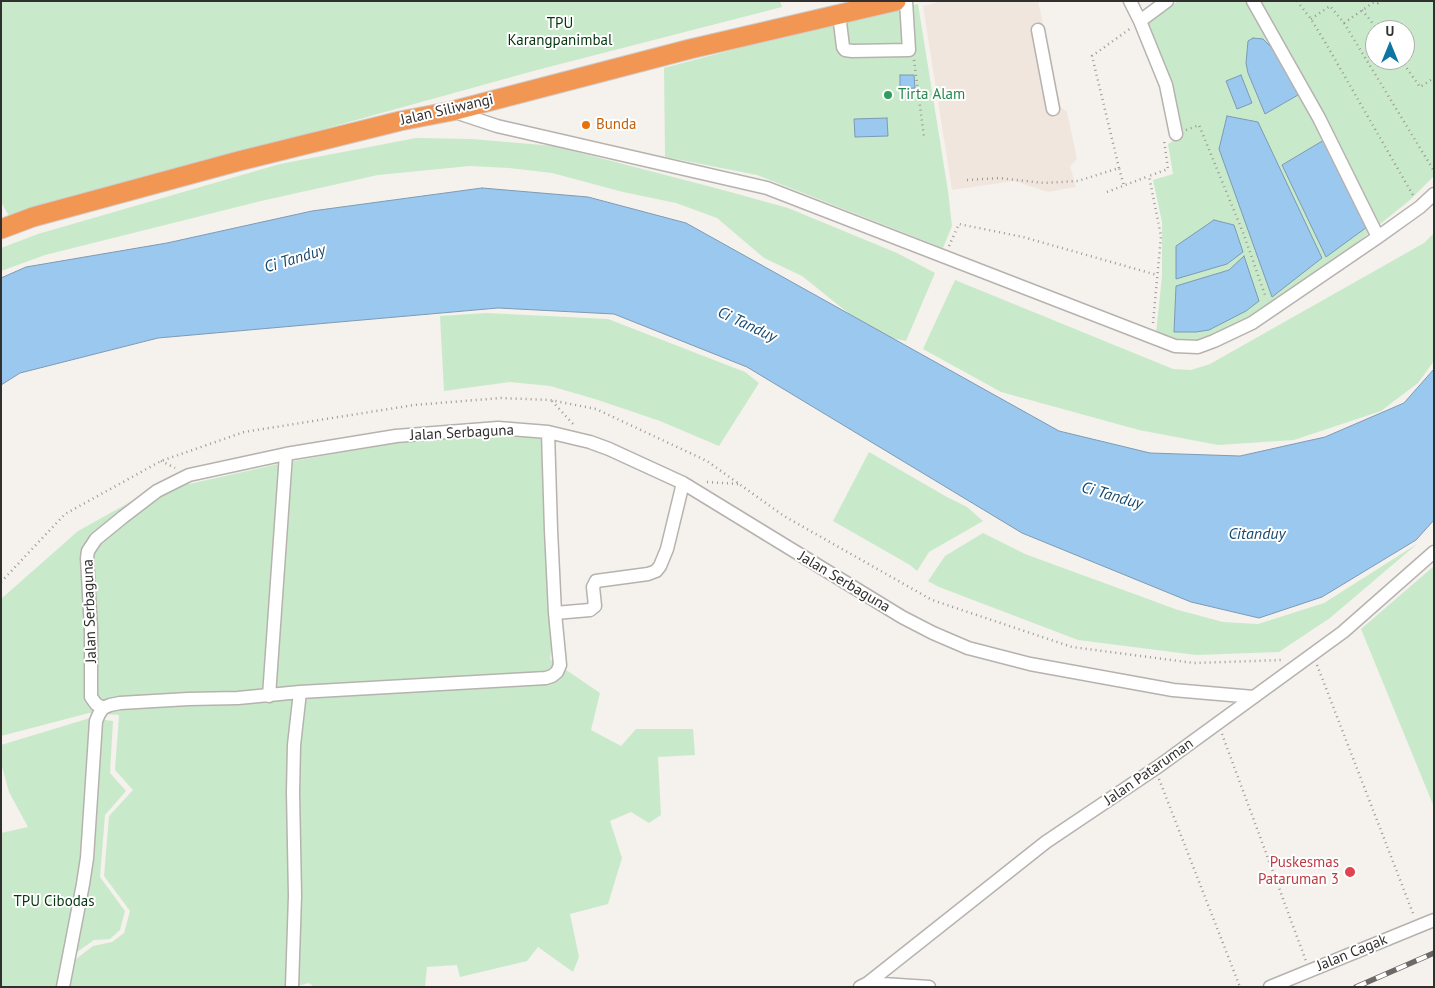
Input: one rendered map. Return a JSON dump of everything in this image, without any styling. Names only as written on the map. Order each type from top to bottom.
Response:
[{"type":"highway","name":"Jalan Siliwangi","points":[[1,229],[33,217],[239,161],[400,121],[452,111],[690,49],[896,1]]},
{"type":"street","points":[[839,14],[845,50],[909,50],[906,1]]},
{"type":"street","points":[[1130,1],[1166,85],[1176,134]]},
{"type":"street","points":[[1140,21],[1167,1]]},
{"type":"street","points":[[1253,1],[1319,118],[1378,237]]},
{"type":"street","points":[[1038,30],[1053,109]]},
{"type":"street","points":[[452,111],[497,126],[756,185],[1176,346],[1198,347],[1214,342],[1252,323],[1378,237],[1420,207],[1434,194]]},
{"type":"street","name":"Jalan Serbaguna","points":[[103,708],[96,704],[91,697],[88,551],[96,538],[157,490],[189,475],[286,454],[396,436],[498,428],[548,432],[590,442],[683,483],[902,616],[933,633],[968,648],[1030,664],[1129,683],[1173,690],[1254,697]]},
{"type":"street","points":[[62,987],[87,858],[96,721],[103,708],[120,703],[269,696],[300,692],[546,678],[556,672],[560,665],[555,613],[548,432]]},
{"type":"street","points":[[269,696],[286,454]]},
{"type":"street","points":[[555,613],[590,610],[595,606],[593,587],[596,581],[648,574],[656,571],[667,549],[683,483]]},
{"type":"street","name":"Jalan Pataruman","points":[[864,985],[1046,842],[1155,768],[1343,632],[1434,552]]},
{"type":"street","points":[[292,987],[295,896],[294,745],[300,692]]},
{"type":"street","name":"Jalan Cagak","points":[[1270,987],[1434,920]]},
{"type":"street","points":[[864,985],[929,987]]},
{"type":"path","points":[[1297,1],[1311,19],[1420,207]]},
{"type":"path","points":[[1344,23],[1374,2],[1378,3],[1380,1]]},
{"type":"path","points":[[1311,19],[1330,6],[1344,23],[1434,171]]},
{"type":"path","points":[[1362,10],[1370,20]]},
{"type":"path","points":[[1124,186],[1092,56],[1140,21]]},
{"type":"path","points":[[915,62],[924,137]]},
{"type":"path","points":[[1408,70],[1420,88],[1434,78]]},
{"type":"path","points":[[1107,192],[1168,169],[1164,140],[1199,125],[1244,235],[1270,311]]},
{"type":"path","points":[[967,180],[999,178],[1044,184],[1078,181],[1120,168]]},
{"type":"path","points":[[1149,176],[1161,236],[1152,337]]},
{"type":"path","points":[[944,256],[959,224],[1023,237],[1157,275]]},
{"type":"path","points":[[1,582],[65,514],[161,460],[244,432],[414,405],[501,398],[550,400],[596,409],[707,460],[784,516],[932,600],[1072,647],[1194,664],[1310,656],[1418,926]]},
{"type":"path","points":[[550,400],[590,442]]},
{"type":"path","points":[[1218,723],[1310,971]]},
{"type":"path","points":[[1155,768],[1240,987]]},
{"type":"shaded area","points":[[942,1],[1038,1],[1061,107],[1067,112],[1077,159],[1070,166],[1076,187],[1048,192],[1014,181],[952,190],[923,6]]},
{"type":"green space","name":"TPU Karangpanimbal","points":[[1,1],[780,1],[782,7],[537,70],[9,216],[1,202]]},
{"type":"green space","points":[[1178,1],[1434,1],[1434,176],[1410,200],[1354,245],[1250,319],[1196,341],[1176,340],[1156,333],[1162,276],[1162,222],[1153,180],[1173,174],[1168,144],[1181,136],[1146,24]]},
{"type":"green space","points":[[918,4],[952,226],[943,248],[757,175],[665,157],[664,68],[844,20]]},
{"type":"green space","points":[[416,138],[472,139],[554,146],[788,208],[897,253],[935,273],[906,341],[879,336],[802,276],[764,258],[717,218],[676,203],[623,192],[552,173],[470,166],[378,175],[261,201],[45,255],[1,271],[1,248],[38,234],[280,164]]},
{"type":"green space","points":[[1434,233],[1434,361],[1418,383],[1381,411],[1294,440],[1218,445],[1139,430],[1001,392],[923,349],[955,280],[1173,369],[1191,370],[1210,364],[1424,243]]},
{"type":"green space","points":[[486,313],[608,319],[745,372],[759,383],[719,446],[660,421],[550,386],[510,382],[444,391],[440,316]]},
{"type":"green space","points":[[498,432],[547,439],[554,628],[550,659],[600,693],[591,730],[621,746],[636,729],[693,729],[695,755],[658,757],[661,815],[649,823],[631,812],[610,821],[622,858],[608,904],[570,914],[579,957],[573,972],[538,947],[527,961],[460,977],[457,965],[427,967],[425,987],[314,987],[309,983],[294,987],[68,987],[76,959],[93,946],[112,942],[124,933],[130,911],[104,876],[109,816],[133,790],[115,770],[119,715],[89,713],[1,736],[1,599],[78,531],[168,481],[189,484],[283,463],[389,444]]},
{"type":"green space","points":[[869,452],[967,507],[983,521],[929,552],[917,571],[910,565],[833,521]]},
{"type":"green space","points":[[983,533],[1025,554],[1178,610],[1223,622],[1258,624],[1324,603],[1417,544],[1330,618],[1279,652],[1196,655],[1078,640],[939,587],[928,581],[945,556]]},
{"type":"green space","points":[[1434,566],[1434,807],[1361,629]]},
{"type":"green space","name":"TPU Cibodas","points":[[90,718],[113,721],[110,773],[126,791],[105,815],[100,877],[125,911],[120,930],[110,939],[94,940],[73,955],[55,987],[1,987],[1,833],[28,827],[9,792],[1,763],[1,745]]},
{"type":"water","points":[[1253,38],[1263,39],[1276,52],[1298,95],[1265,114],[1248,73],[1246,63],[1248,41]]},
{"type":"water","points":[[900,75],[914,75],[915,88],[900,89]]},
{"type":"water","points":[[1241,75],[1252,103],[1237,109],[1226,81]]},
{"type":"water","points":[[1227,116],[1258,122],[1322,258],[1272,297],[1219,149]]},
{"type":"water","points":[[887,118],[888,136],[855,137],[854,119]]},
{"type":"water","points":[[1324,140],[1367,227],[1326,257],[1282,165]]},
{"type":"water","name":"Citanduy","points":[[482,188],[588,197],[686,223],[1059,431],[1150,453],[1240,456],[1325,437],[1404,403],[1434,369],[1434,520],[1416,540],[1322,597],[1259,618],[1191,602],[1022,533],[747,367],[614,314],[498,308],[158,338],[20,373],[1,385],[1,278],[26,267],[167,243],[312,211]]},
{"type":"water","points":[[1214,220],[1234,225],[1243,252],[1227,264],[1176,279],[1176,246]]},
{"type":"water","points":[[1244,256],[1259,301],[1246,311],[1209,330],[1174,332],[1176,286],[1229,270]]},
{"type":"railway","points":[[1356,987],[1434,953]]},
{"type":"place","name":"Tirta Alam","points":[[888,95]]},
{"type":"place","name":"Bunda","points":[[586,125]]},
{"type":"place","name":"Puskesmas Pataruman 3","points":[[1350,872]]},
{"type":"water label","name":"Ci Tanduy","points":[[295,259]]},
{"type":"water label","name":"Ci Tanduy","points":[[747,325]]},
{"type":"water label","name":"Ci Tanduy","points":[[1112,496]]}]
